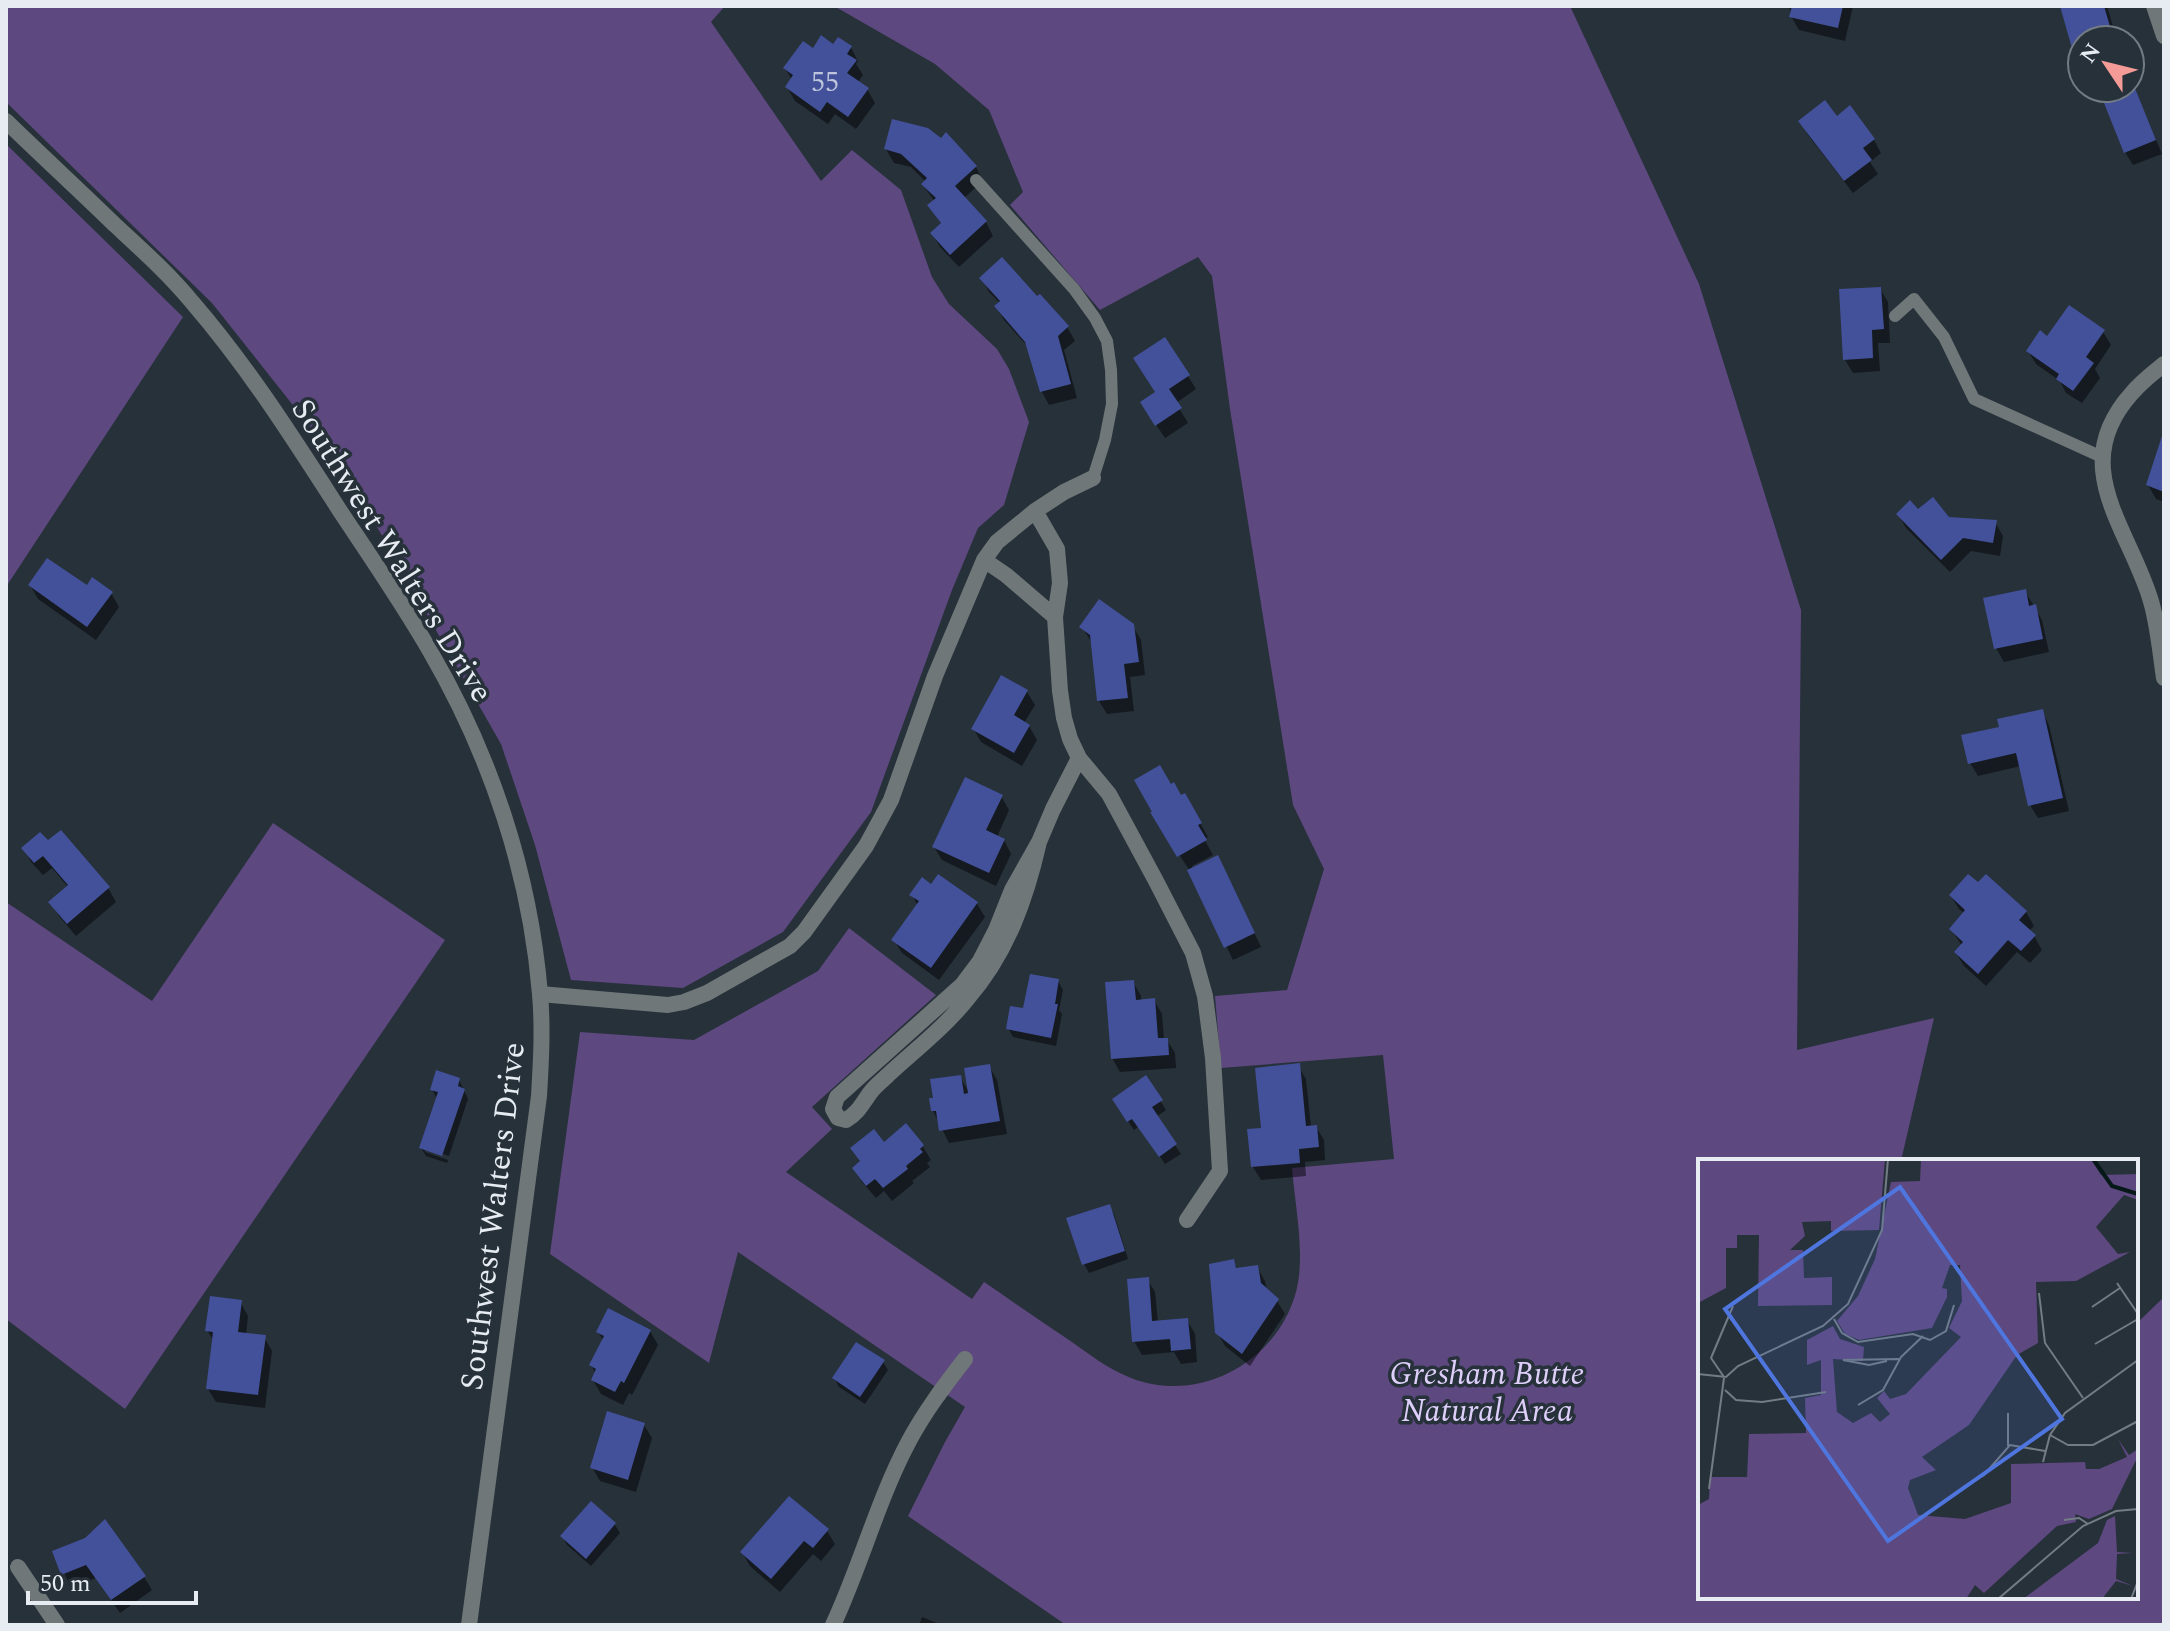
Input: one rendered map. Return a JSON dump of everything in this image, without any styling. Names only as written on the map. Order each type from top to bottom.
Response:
[{"type":"street","points":[[2154,6],[2164,36]]},
{"type":"street","name":"Southwest Walters Drive","points":[[6,121],[164,271],[241,362],[429,650],[476,741],[511,838],[540,994],[539,1096],[469,1625]]},
{"type":"street","points":[[2164,364],[2131,393],[2113,419],[2103,443],[2101,468],[2112,507],[2150,599],[2164,678]]},
{"type":"street","points":[[540,994],[668,1005],[684,1002],[707,993],[790,946],[804,932],[866,846],[891,800],[935,676],[984,560],[997,542],[1035,511],[1093,478]]},
{"type":"street","points":[[1035,511],[1057,549],[1060,583],[1055,617],[1064,718],[1079,758],[1109,794],[1193,953],[1205,996],[1213,1058],[1220,1171],[1187,1220]]},
{"type":"street","points":[[984,560],[1055,617]]},
{"type":"street","points":[[1039,842],[1029,887],[1018,916],[986,976],[949,1019],[871,1091],[855,1114],[846,1120],[838,1118],[833,1109],[837,1097],[962,985],[980,961],[1079,758]]},
{"type":"street","points":[[833,1625],[888,1485],[909,1441],[935,1398],[965,1359]]},
{"type":"street","points":[[18,1567],[57,1625]]},
{"type":"lane","points":[[976,180],[1074,289],[1107,341],[1112,404],[1093,478]]},
{"type":"lane","points":[[1895,316],[1914,299],[1944,337],[1974,399],[2102,457]]},
{"type":"green space","points":[[6,6],[725,6],[711,22],[821,181],[852,150],[901,190],[932,277],[949,304],[997,349],[1009,369],[1029,422],[1004,505],[978,528],[952,590],[871,812],[783,932],[683,988],[571,980],[535,845],[501,744],[345,471],[212,303],[6,102]]},
{"type":"green space","name":"Gresham Butte Natural Area","points":[[834,6],[1570,6],[1699,284],[1801,610],[1797,1050],[1934,1018],[1901,1159],[1698,1159],[1698,1599],[2138,1599],[2138,1322],[2164,1297],[2164,1625],[1066,1625],[908,1516],[965,1407],[738,1252],[709,1363],[550,1254],[580,1032],[694,1040],[818,971],[849,928],[936,995],[812,1107],[832,1129],[786,1172],[972,1299],[984,1282],[1099,1361],[1131,1378],[1158,1385],[1185,1386],[1211,1380],[1236,1369],[1258,1353],[1276,1333],[1290,1310],[1298,1283],[1300,1241],[1292,1168],[1394,1159],[1383,1055],[1221,1068],[1215,996],[1287,990],[1324,869],[1293,805],[1212,276],[1198,257],[1100,310],[1010,205],[1023,192],[989,110],[935,64]]},
{"type":"green space","points":[[6,144],[183,317],[6,587]]},
{"type":"green space","points":[[273,823],[445,940],[125,1409],[6,1319],[6,902],[152,1001]]},
{"type":"building","points":[[1792,6],[1843,6],[1838,28],[1789,17]]},
{"type":"building","points":[[2060,6],[2104,6],[2109,24],[2066,24],[2066,27]]},
{"type":"building","points":[[821,35],[833,44],[838,37],[852,46],[847,54],[857,60],[847,73],[869,88],[848,117],[827,102],[820,112],[785,87],[793,75],[783,68],[803,41],[813,48]]},
{"type":"building","points":[[1825,100],[1837,116],[1850,105],[1875,139],[1863,148],[1872,160],[1844,181],[1798,121]]},
{"type":"building","points":[[2104,104],[2141,104],[2156,140],[2124,153]]},
{"type":"building","points":[[892,119],[928,128],[941,138],[946,132],[977,166],[955,186],[987,221],[950,255],[930,233],[941,223],[927,205],[936,198],[921,184],[927,178],[901,154],[884,149]]},
{"type":"building","points":[[1002,257],[1069,326],[1058,336],[1071,384],[1040,392],[1025,342],[994,306],[1000,301],[979,278]]},
{"type":"building","points":[[1881,287],[1884,329],[1872,330],[1873,358],[1843,360],[1839,289]]},
{"type":"building","points":[[2069,305],[2105,330],[2086,357],[2094,363],[2073,391],[2056,379],[2059,374],[2026,351],[2040,330],[2047,336]]},
{"type":"building","points":[[1165,337],[1190,375],[1169,389],[1182,408],[1155,426],[1140,402],[1155,392],[1133,358]]},
{"type":"building","points":[[2164,433],[2164,492],[2146,485]]},
{"type":"building","points":[[1933,497],[1949,517],[1997,520],[1993,543],[1963,538],[1941,560],[1896,514],[1910,500],[1918,509]]},
{"type":"building","points":[[47,558],[87,585],[92,577],[113,592],[87,627],[28,585]]},
{"type":"building","points":[[2026,589],[2029,606],[2036,604],[2043,639],[1994,649],[1983,598]]},
{"type":"building","points":[[1099,599],[1134,624],[1139,662],[1124,664],[1128,698],[1097,701],[1090,635],[1079,627]]},
{"type":"building","points":[[1001,675],[1028,690],[1014,715],[1030,725],[1014,753],[971,729]]},
{"type":"building","points":[[2043,709],[2063,798],[2028,806],[2016,753],[1968,764],[1961,735],[1999,727],[1997,719]]},
{"type":"building","points":[[1160,765],[1171,784],[1174,782],[1181,795],[1185,793],[1202,823],[1198,825],[1207,840],[1177,857],[1134,780]]},
{"type":"building","points":[[965,777],[1003,795],[986,830],[1005,839],[989,873],[932,847]]},
{"type":"building","points":[[61,830],[110,887],[67,924],[48,902],[68,885],[43,856],[34,863],[21,848],[40,832],[48,840]]},
{"type":"building","points":[[1218,855],[1255,933],[1224,948],[1187,870]]},
{"type":"building","points":[[938,874],[978,902],[931,968],[891,940],[919,901],[909,895],[922,877],[931,884]]},
{"type":"building","points":[[1968,874],[1978,882],[1986,874],[2027,911],[2019,920],[2036,935],[2021,951],[2008,940],[1978,974],[1954,952],[1963,942],[1949,929],[1965,910],[1949,895]]},
{"type":"building","points":[[1030,974],[1059,979],[1051,1038],[1006,1029],[1010,1006],[1023,1008]]},
{"type":"building","points":[[1134,980],[1136,1000],[1155,998],[1158,1038],[1168,1038],[1169,1055],[1111,1059],[1105,982]]},
{"type":"building","points":[[1300,1063],[1306,1126],[1317,1125],[1319,1147],[1299,1149],[1300,1163],[1251,1167],[1247,1129],[1261,1128],[1255,1068]]},
{"type":"building","points":[[990,1064],[1000,1121],[939,1131],[936,1111],[931,1111],[929,1098],[933,1098],[930,1079],[961,1075],[964,1094],[968,1093],[964,1068]]},
{"type":"building","points":[[436,1070],[460,1078],[458,1086],[465,1089],[442,1156],[419,1148],[438,1092],[430,1090]]},
{"type":"building","points":[[1146,1075],[1163,1100],[1152,1107],[1177,1144],[1159,1157],[1132,1119],[1127,1122],[1112,1099]]},
{"type":"building","points":[[906,1123],[924,1145],[920,1149],[923,1152],[906,1166],[908,1169],[883,1188],[875,1179],[866,1186],[852,1168],[860,1161],[850,1148],[874,1129],[884,1142]]},
{"type":"building","points":[[1110,1204],[1125,1251],[1082,1265],[1066,1218]]},
{"type":"building","points":[[1234,1259],[1236,1268],[1258,1265],[1261,1283],[1279,1299],[1242,1354],[1215,1333],[1209,1264]]},
{"type":"building","points":[[1149,1277],[1152,1321],[1188,1318],[1191,1349],[1171,1351],[1170,1339],[1132,1342],[1127,1279]]},
{"type":"building","points":[[210,1296],[242,1300],[238,1332],[266,1335],[258,1395],[206,1389],[213,1332],[205,1331]]},
{"type":"building","points":[[608,1308],[651,1330],[624,1383],[621,1381],[615,1392],[591,1380],[596,1369],[589,1365],[604,1336],[596,1332]]},
{"type":"building","points":[[856,1342],[885,1360],[860,1397],[832,1378]]},
{"type":"building","points":[[607,1411],[645,1423],[628,1480],[590,1468]]},
{"type":"building","points":[[789,1496],[829,1529],[813,1548],[804,1541],[771,1579],[740,1552]]},
{"type":"building","points":[[591,1501],[616,1523],[586,1559],[560,1536]]},
{"type":"building","points":[[105,1519],[146,1576],[111,1600],[86,1565],[61,1575],[52,1551],[85,1538]]}]
